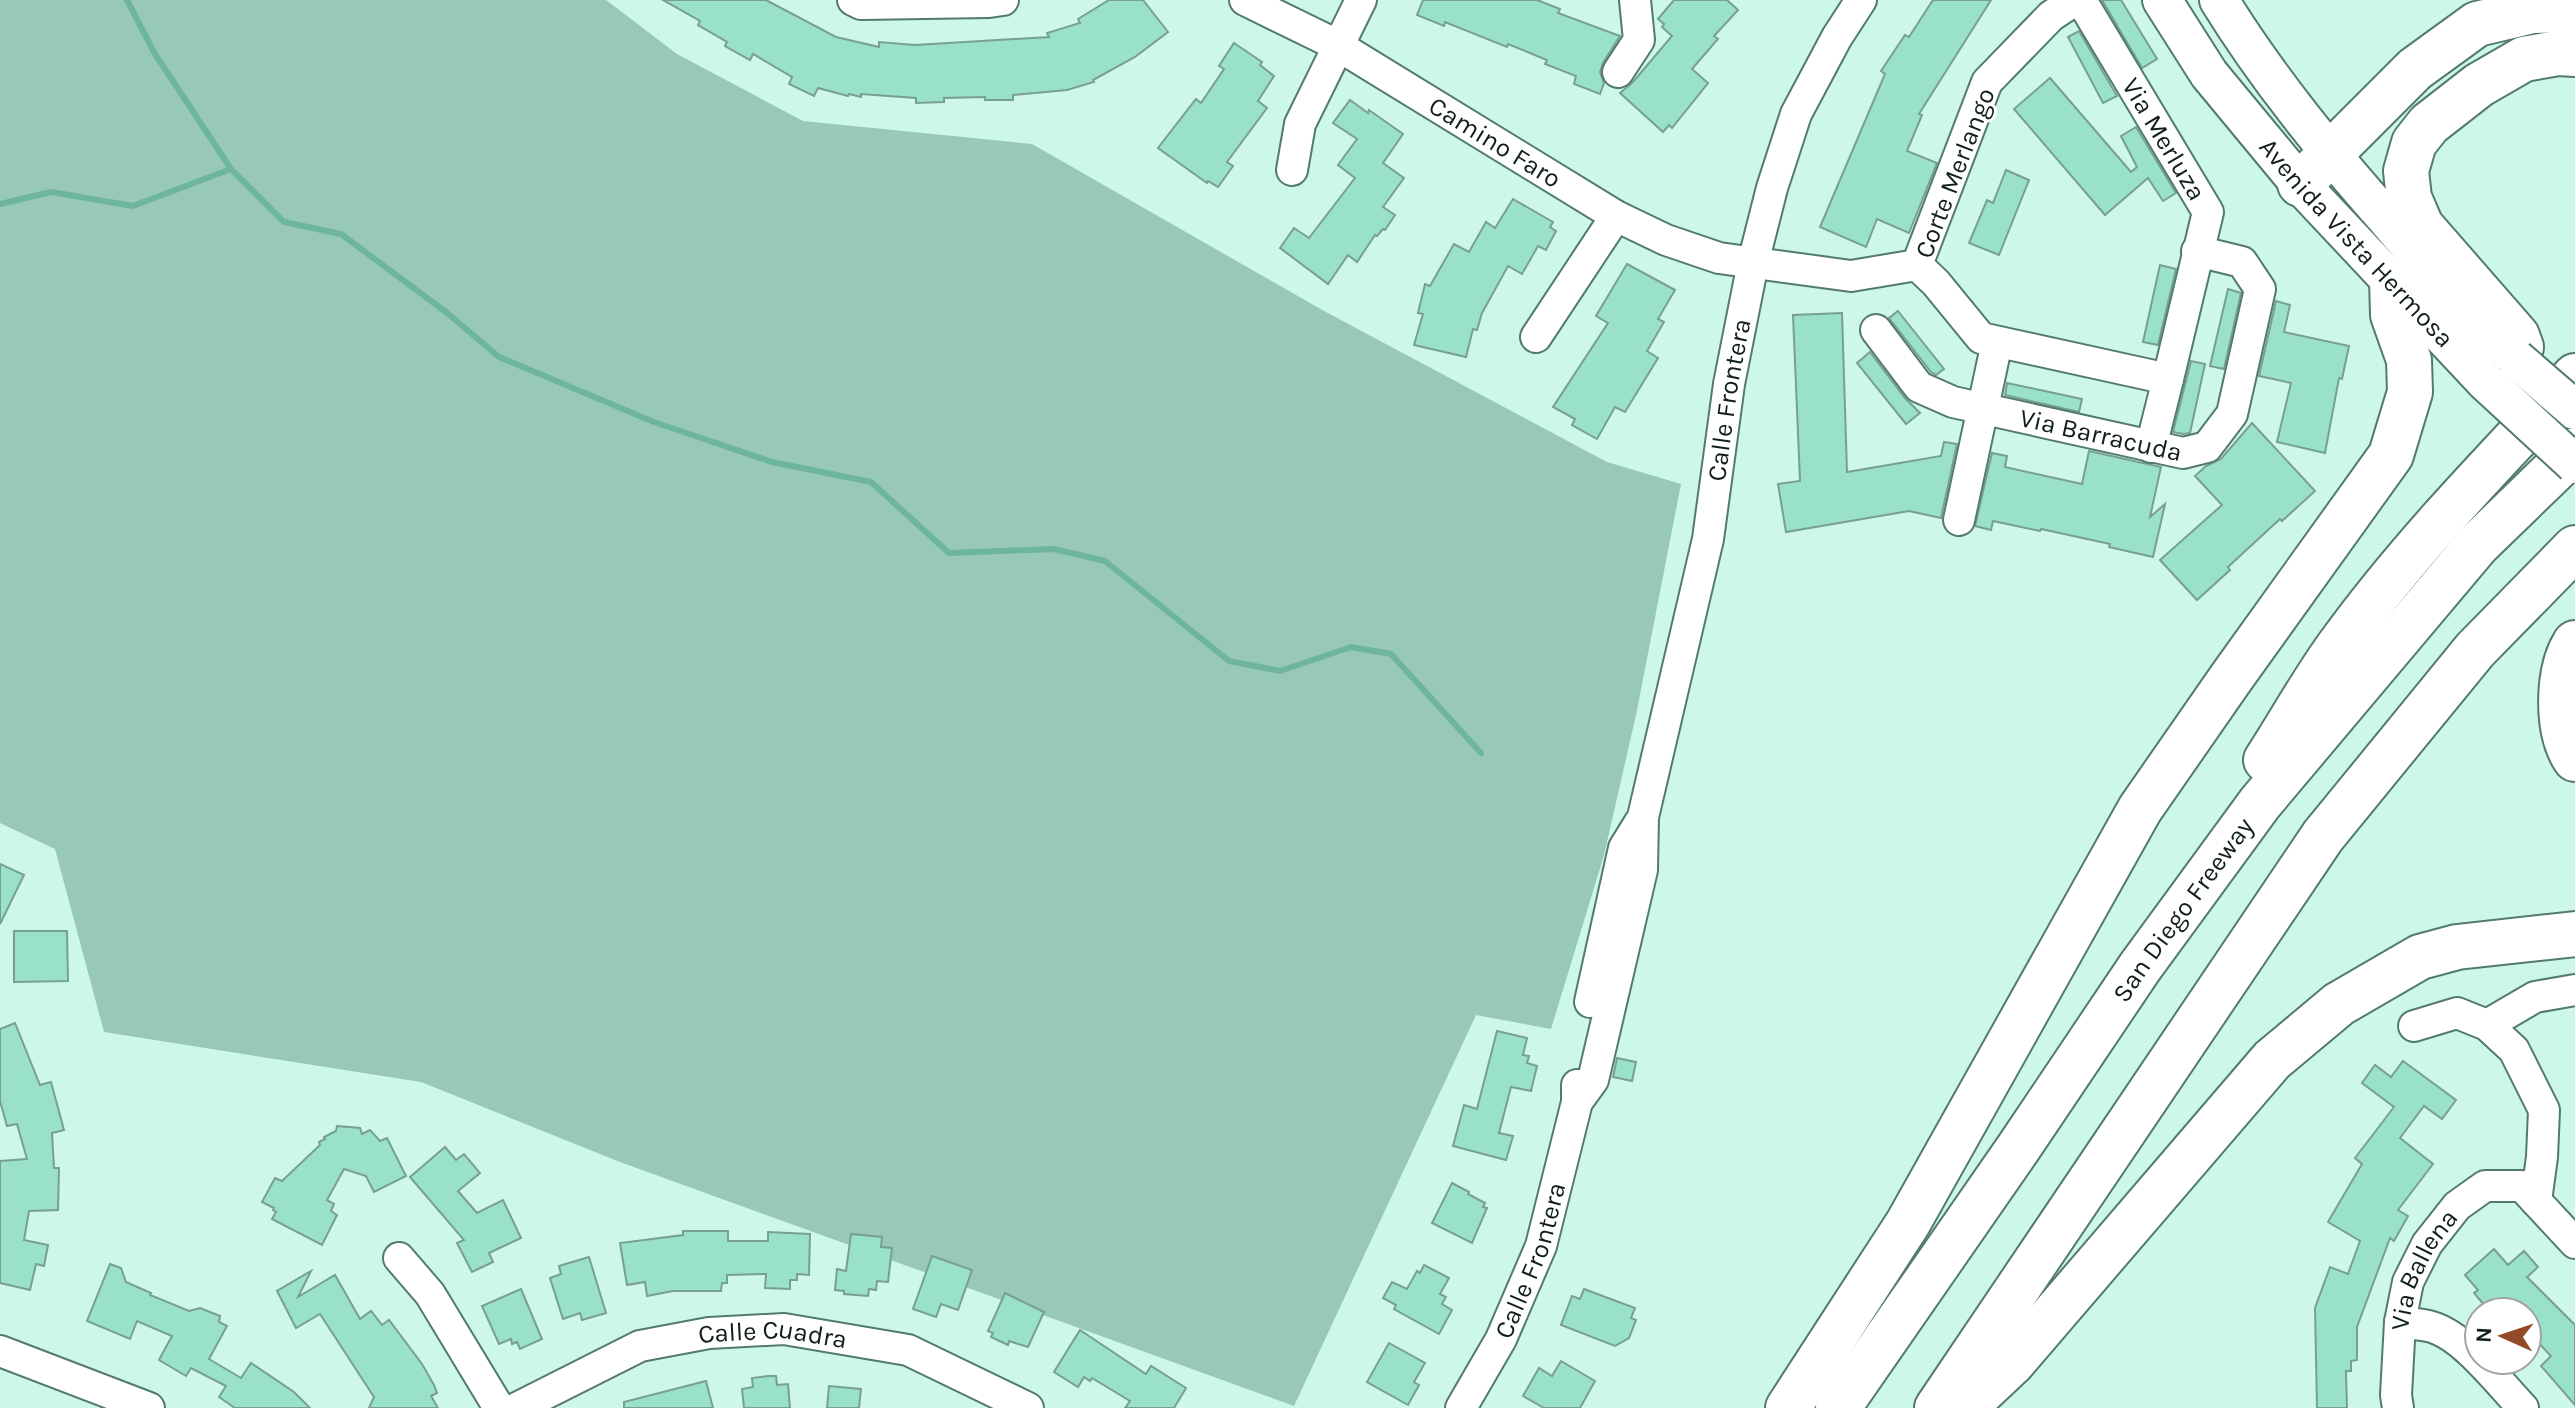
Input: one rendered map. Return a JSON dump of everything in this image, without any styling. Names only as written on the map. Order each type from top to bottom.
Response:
[{"type":"highway","points":[[2300,184],[2415,69],[2477,24],[2532,11],[2575,10]]},
{"type":"highway","points":[[2501,370],[2521,347],[2517,336],[2421,226],[2409,198],[2406,171],[2414,143],[2429,124],[2479,85],[2524,59],[2558,53],[2575,54]]},
{"type":"highway","points":[[1788,1408],[1908,1223],[2140,809],[2391,455],[2410,392],[2409,360],[2393,315],[2392,279]]},
{"type":"highway","points":[[2140,967],[2196,869],[2338,648],[2383,589],[2575,376]]},
{"type":"highway","name":"San Diego Freeway","points":[[1838,1408],[2140,967],[2260,803],[2477,545],[2575,450]]},
{"type":"highway","points":[[1937,1408],[2323,836],[2475,650],[2575,548]]},
{"type":"highway","points":[[2575,643],[2559,698],[2570,751],[2575,759]]},
{"type":"highway","points":[[1964,1408],[2012,1363],[2272,1060],[2339,1004],[2420,957],[2457,947],[2575,934]]},
{"type":"main road","name":"Avenida Vista Hermosa","points":[[2162,0],[2209,74],[2300,184],[2392,279],[2501,370],[2575,410]]},
{"type":"main road","name":"Avenida Vista Hermosa","points":[[2219,0],[2250,50],[2330,153],[2459,304],[2501,370],[2575,464]]},
{"type":"street","points":[[853,0],[861,4],[1003,0]]},
{"type":"street","name":"Camino Faro","points":[[1245,0],[1337,45],[1616,216],[1666,240],[1719,258],[1851,276],[1917,265]]},
{"type":"street","points":[[1292,170],[1300,124],[1361,0]]},
{"type":"street","points":[[1618,72],[1639,40],[1635,0]]},
{"type":"street","name":"Calle Frontera","points":[[1461,1408],[1501,1339],[1541,1246],[1577,1102],[1593,1080],[1642,870],[1643,817],[1708,539],[1729,384],[1753,263],[1772,188],[1796,114],[1837,37],[1861,0]]},
{"type":"street","name":"Corte Merlango","points":[[2075,0],[2051,16],[1987,82],[1917,265],[1936,283],[1981,338],[2168,379]]},
{"type":"street","name":"Via Merluza","points":[[2081,0],[2208,212],[2168,379]]},
{"type":"street","points":[[1536,337],[1616,216]]},
{"type":"street","name":"Via Barracuda","points":[[1876,330],[1919,387],[1953,402],[2183,453],[2207,447],[2232,414],[2260,289],[2242,262],[2197,251]]},
{"type":"street","points":[[1959,520],[1997,342]]},
{"type":"street","points":[[2151,447],[2168,379]]},
{"type":"street","points":[[2487,1025],[2535,997],[2575,990]]},
{"type":"street","points":[[2414,1026],[2457,1013],[2487,1025],[2514,1050],[2544,1110],[2542,1157],[2529,1194],[2575,1243]]},
{"type":"street","name":"Via Ballena","points":[[2398,1408],[2400,1322],[2408,1282],[2427,1244],[2457,1206],[2485,1186],[2529,1194]]},
{"type":"street","points":[[399,1258],[430,1294],[499,1408]]},
{"type":"street","points":[[2400,1322],[2433,1327],[2450,1336],[2523,1408]]},
{"type":"street","name":"Calle Cuadra","points":[[517,1408],[640,1346],[709,1333],[784,1329],[908,1350],[1028,1408]]},
{"type":"street","points":[[0,1351],[149,1408]]},
{"type":"green space","points":[[0,0],[606,0],[677,54],[803,121],[1032,144],[1324,311],[1607,462],[1681,484],[1636,715],[1604,855],[1551,1029],[1476,1015],[1294,1406],[620,1162],[421,1082],[104,1032],[55,849],[0,823]]},
{"type":"building","points":[[663,0],[766,0],[836,37],[879,47],[879,42],[915,45],[1049,37],[1047,33],[1080,23],[1078,19],[1109,0],[1143,0],[1168,32],[1094,82],[1067,90],[1013,95],[1013,100],[944,98],[944,102],[916,103],[916,98],[848,96],[818,88],[814,96],[789,84],[792,77],[753,54],[750,60],[725,46],[727,42],[698,25],[700,21]]},
{"type":"building","points":[[1423,0],[1537,0],[1560,9],[1558,13],[1620,36],[1603,63],[1600,72],[1604,83],[1600,94],[1574,84],[1576,76],[1545,64],[1547,60],[1445,22],[1444,26],[1417,15]]},
{"type":"building","points":[[1674,0],[1727,0],[1738,10],[1714,36],[1718,39],[1692,69],[1708,83],[1672,128],[1669,125],[1663,132],[1620,93],[1672,36],[1658,19]]},
{"type":"building","points":[[1933,0],[1991,0],[1919,114],[1922,115],[1907,151],[1937,163],[1909,233],[1877,219],[1866,247],[1820,227],[1885,74],[1881,71],[1905,35],[1909,37]]},
{"type":"building","points":[[2102,0],[2121,0],[2157,59],[2142,68]]},
{"type":"building","points":[[2079,31],[2117,96],[2103,103],[2068,37]]},
{"type":"building","points":[[1234,43],[1262,62],[1260,65],[1274,76],[1258,101],[1267,108],[1227,162],[1233,166],[1218,187],[1207,183],[1158,148],[1196,99],[1201,103],[1224,69],[1219,66]]},
{"type":"building","points":[[2050,78],[2131,172],[2137,167],[2121,136],[2136,127],[2176,193],[2163,201],[2148,178],[2105,215],[2014,109]]},
{"type":"building","points":[[1350,100],[1403,134],[1383,163],[1404,178],[1383,207],[1395,215],[1385,230],[1375,235],[1357,262],[1348,255],[1328,284],[1280,248],[1294,228],[1309,238],[1355,178],[1338,165],[1357,139],[1333,123]]},
{"type":"building","points":[[2006,170],[2029,180],[1999,255],[1969,243],[1987,200],[1993,203]]},
{"type":"building","points":[[1513,199],[1553,222],[1550,227],[1556,231],[1546,250],[1538,246],[1522,274],[1508,266],[1482,313],[1477,330],[1473,329],[1466,357],[1414,345],[1423,314],[1418,313],[1425,284],[1430,286],[1454,244],[1469,252],[1486,222],[1495,228]]},
{"type":"building","points":[[1627,264],[1675,290],[1658,319],[1664,322],[1647,351],[1658,358],[1625,412],[1615,407],[1597,439],[1572,425],[1575,419],[1553,407],[1608,323],[1596,316]]},
{"type":"building","points":[[2160,265],[2176,269],[2158,345],[2143,342]]},
{"type":"building","points":[[2228,289],[2241,293],[2224,369],[2210,366]]},
{"type":"building","points":[[2276,301],[2290,305],[2284,332],[2349,346],[2342,379],[2339,378],[2325,453],[2277,442],[2291,383],[2259,376]]},
{"type":"building","points":[[1898,311],[1944,369],[1936,375],[1889,318]]},
{"type":"building","points":[[1842,313],[1847,472],[1941,456],[1944,442],[1957,444],[1941,518],[1909,511],[1786,532],[1778,484],[1800,481],[1793,315]]},
{"type":"building","points":[[1870,352],[1920,413],[1906,424],[1857,363]]},
{"type":"building","points":[[2191,361],[2205,364],[2190,433],[2183,434],[2173,432]]},
{"type":"building","points":[[2007,383],[2082,399],[2079,412],[2005,395]]},
{"type":"building","points":[[2252,423],[2315,491],[2228,567],[2230,570],[2197,600],[2160,560],[2222,505],[2195,476],[2221,459]]},
{"type":"building","points":[[2089,451],[2161,467],[2150,517],[2165,504],[2153,557],[2041,529],[1993,521],[1991,530],[1975,526],[1992,453],[2007,456],[2005,467],[2082,484]]},
{"type":"building","points":[[0,864],[24,875],[0,924]]},
{"type":"building","points":[[14,931],[67,931],[68,981],[14,982]]},
{"type":"building","points":[[15,1023],[40,1085],[51,1082],[64,1130],[52,1133],[54,1168],[59,1168],[58,1210],[29,1211],[24,1240],[48,1245],[44,1266],[36,1264],[30,1290],[0,1283],[0,1161],[27,1159],[17,1124],[7,1126],[0,1101],[0,1029]]},
{"type":"building","points":[[1497,1031],[1527,1038],[1523,1055],[1529,1056],[1527,1063],[1537,1066],[1531,1091],[1511,1087],[1499,1133],[1513,1136],[1506,1160],[1453,1146],[1464,1105],[1477,1109]]},
{"type":"building","points":[[1617,1058],[1636,1062],[1632,1081],[1613,1077]]},
{"type":"building","points":[[2403,1061],[2456,1100],[2442,1119],[2424,1106],[2400,1138],[2433,1164],[2398,1210],[2408,1216],[2394,1241],[2390,1238],[2357,1327],[2357,1360],[2351,1361],[2351,1371],[2346,1371],[2347,1408],[2317,1408],[2315,1308],[2330,1267],[2348,1274],[2360,1241],[2328,1222],[2362,1164],[2355,1158],[2394,1107],[2362,1083],[2375,1065],[2391,1077]]},
{"type":"building","points":[[337,1126],[360,1128],[362,1134],[370,1130],[380,1141],[387,1138],[406,1176],[374,1192],[366,1176],[344,1169],[327,1200],[334,1204],[331,1211],[337,1215],[322,1245],[272,1219],[276,1212],[274,1208],[262,1202],[275,1178],[282,1181],[320,1145],[324,1137],[336,1131]]},
{"type":"building","points":[[445,1147],[456,1160],[464,1154],[480,1173],[458,1191],[477,1213],[503,1200],[521,1238],[489,1253],[493,1262],[472,1272],[457,1243],[464,1240],[410,1177]]},
{"type":"building","points":[[1452,1183],[1485,1203],[1483,1207],[1487,1208],[1472,1243],[1432,1223]]},
{"type":"building","points":[[683,1231],[728,1231],[728,1241],[768,1241],[768,1232],[810,1234],[809,1275],[797,1274],[797,1280],[790,1280],[790,1289],[765,1288],[766,1274],[727,1275],[727,1283],[722,1283],[721,1291],[673,1291],[647,1296],[645,1282],[627,1285],[620,1243],[683,1235]]},
{"type":"building","points":[[851,1234],[882,1237],[881,1247],[892,1248],[888,1282],[877,1281],[876,1290],[869,1289],[868,1296],[835,1290],[837,1269],[846,1271]]},
{"type":"building","points":[[2494,1249],[2508,1265],[2524,1251],[2538,1267],[2527,1277],[2575,1325],[2575,1405],[2543,1368],[2551,1356],[2543,1348],[2543,1296],[2477,1296],[2474,1293],[2478,1290],[2465,1275]]},
{"type":"building","points":[[932,1256],[972,1270],[958,1310],[941,1304],[936,1317],[913,1309]]},
{"type":"building","points":[[589,1257],[606,1313],[582,1320],[580,1313],[563,1319],[550,1278],[561,1274],[559,1266]]},
{"type":"building","points":[[110,1264],[121,1268],[126,1282],[150,1295],[189,1311],[200,1308],[220,1316],[219,1322],[227,1326],[209,1359],[241,1378],[251,1363],[294,1392],[310,1408],[235,1408],[219,1397],[226,1386],[191,1368],[186,1376],[159,1360],[172,1336],[137,1321],[130,1339],[87,1321]]},
{"type":"building","points":[[1424,1265],[1449,1278],[1440,1294],[1446,1297],[1442,1304],[1452,1310],[1439,1334],[1394,1309],[1396,1305],[1383,1298],[1392,1282],[1407,1289]]},
{"type":"building","points":[[311,1271],[298,1297],[335,1275],[360,1319],[371,1311],[382,1325],[389,1320],[434,1385],[437,1393],[431,1396],[438,1408],[369,1408],[374,1397],[320,1314],[296,1328],[277,1291]]},
{"type":"building","points":[[521,1289],[542,1339],[520,1349],[517,1342],[512,1344],[511,1339],[499,1344],[482,1306]]},
{"type":"building","points":[[1584,1289],[1635,1308],[1631,1318],[1636,1320],[1629,1338],[1615,1346],[1561,1325],[1572,1296],[1580,1299]]},
{"type":"building","points":[[1005,1293],[1044,1312],[1028,1347],[1009,1341],[1008,1345],[991,1337],[993,1333],[988,1331]]},
{"type":"building","points":[[1080,1330],[1146,1374],[1151,1366],[1186,1388],[1174,1408],[1125,1408],[1130,1401],[1092,1378],[1090,1381],[1084,1377],[1078,1387],[1054,1372]]},
{"type":"building","points":[[1389,1343],[1425,1363],[1414,1382],[1419,1385],[1408,1405],[1367,1382]]},
{"type":"building","points":[[1561,1361],[1595,1381],[1580,1408],[1544,1408],[1523,1396],[1539,1368],[1552,1376]]},
{"type":"building","points":[[776,1376],[777,1385],[788,1384],[790,1408],[744,1408],[742,1389],[753,1387],[752,1378]]},
{"type":"building","points":[[706,1381],[713,1408],[624,1408],[624,1402]]},
{"type":"building","points":[[829,1386],[861,1389],[859,1408],[827,1408]]},
{"type":"waterway","points":[[127,0],[155,54],[231,169],[284,222],[341,234],[446,312],[499,357],[654,422],[772,462],[871,482],[949,553],[1054,549],[1105,561],[1229,661],[1280,671],[1351,647],[1391,654],[1481,753]]},
{"type":"waterway","points":[[0,204],[51,192],[133,206],[231,169]]}]
